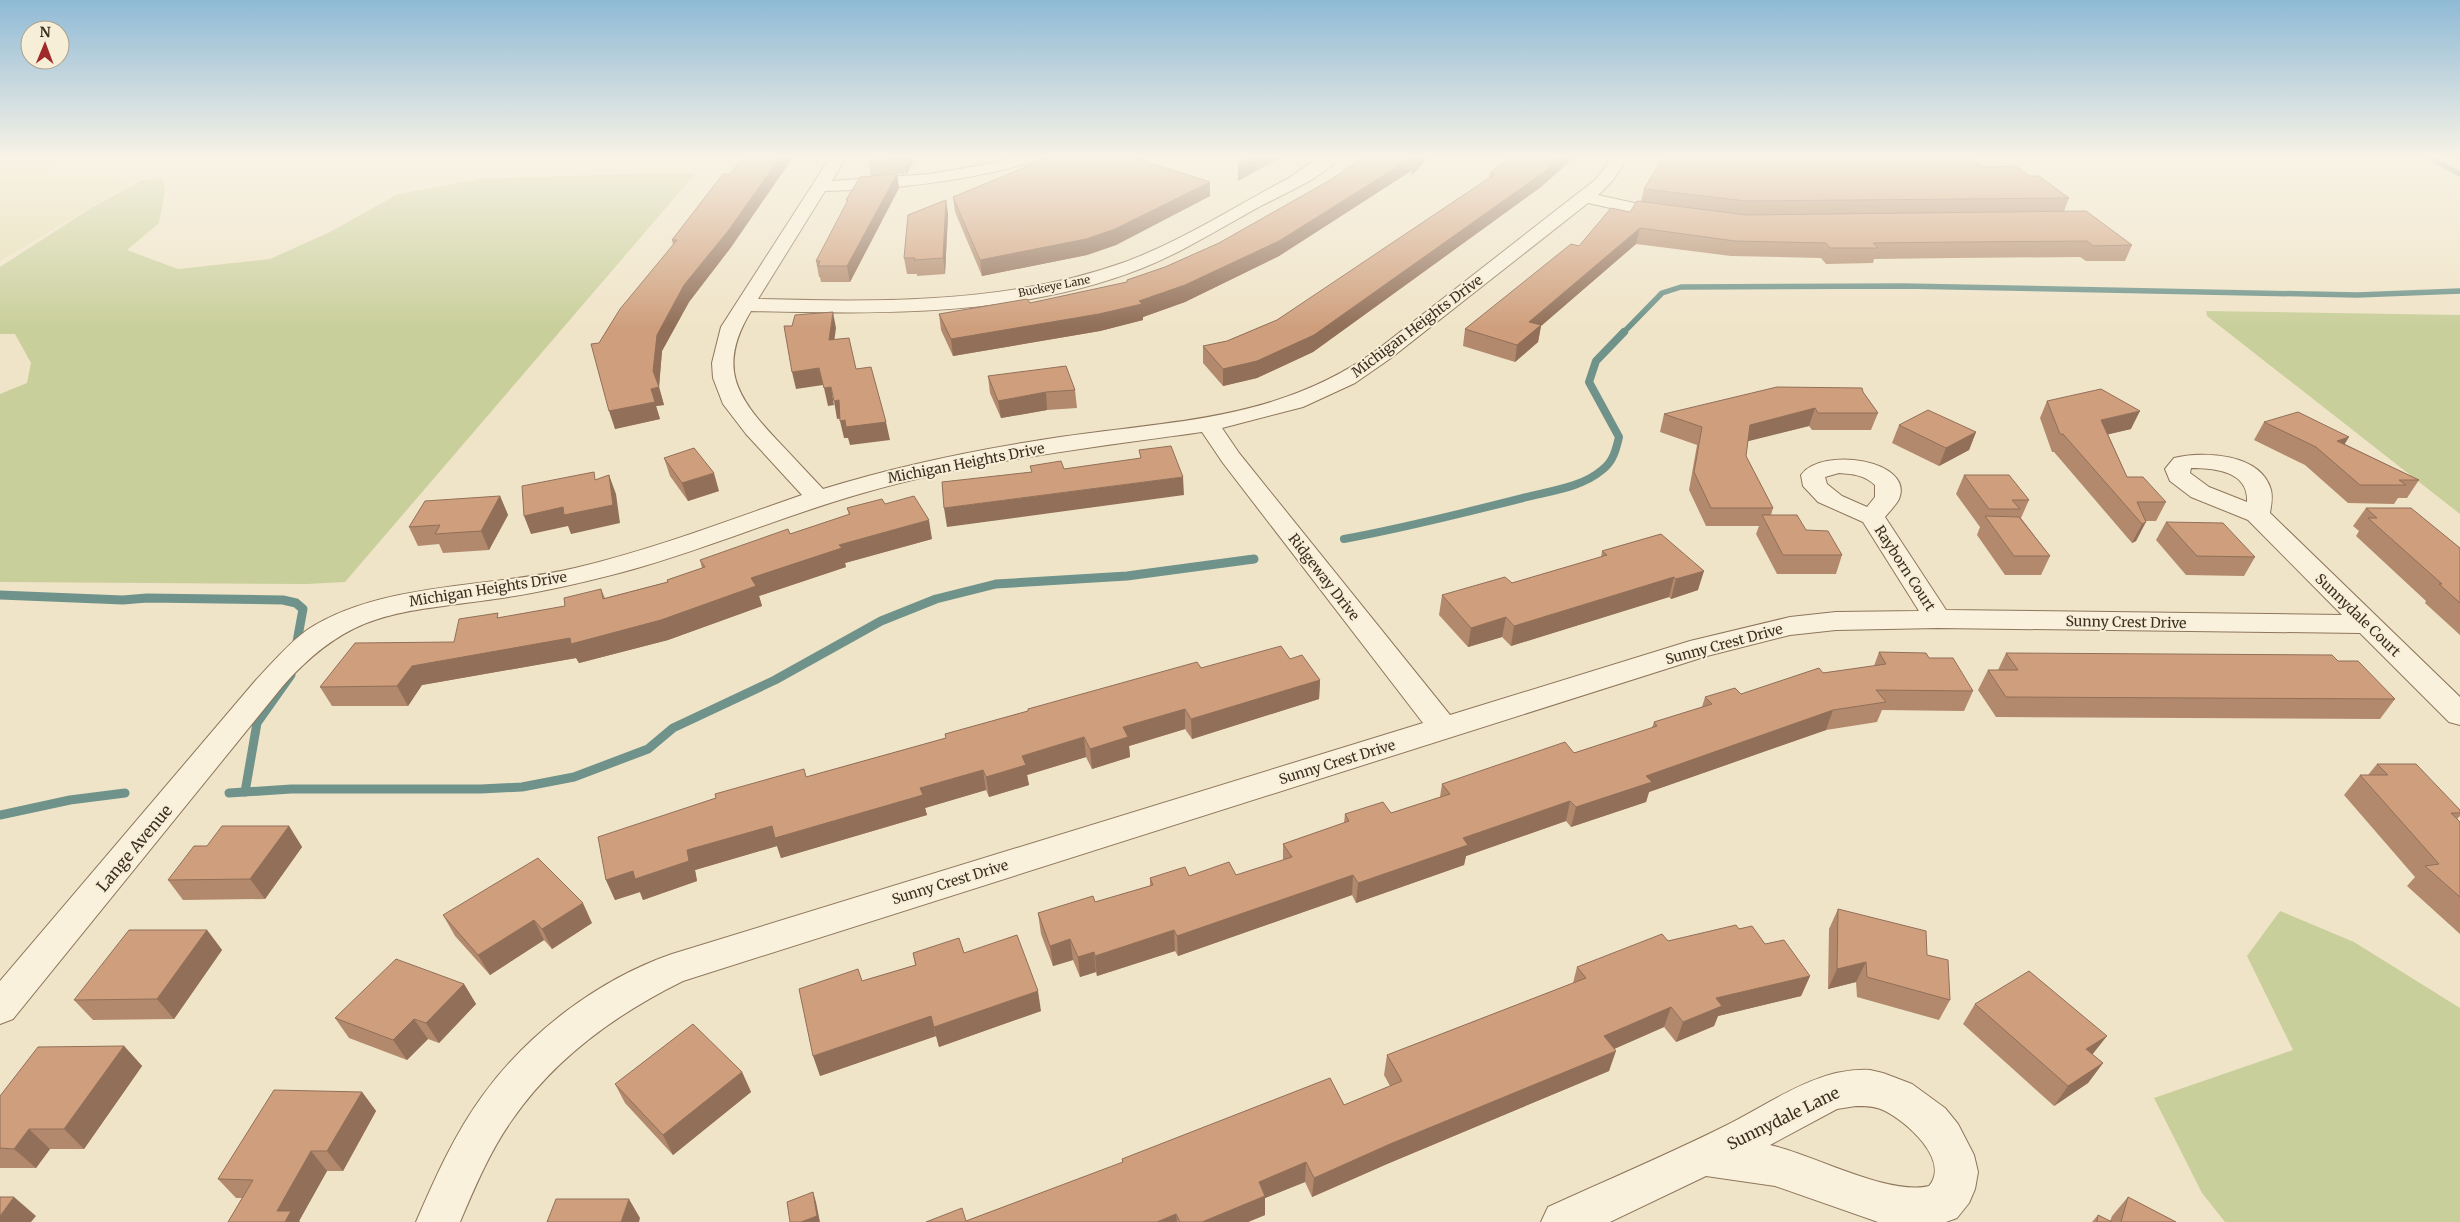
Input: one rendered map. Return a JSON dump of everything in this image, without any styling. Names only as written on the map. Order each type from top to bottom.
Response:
[{"type":"street","points":[[804,213],[732,327],[724,349],[724,381],[734,406],[761,438],[817,497]]},
{"type":"street","name":"Buckeye Lane","points":[[746,306],[892,306],[938,304],[986,299],[1084,281],[1130,267],[1171,250],[1235,213]]},
{"type":"street","name":"Michigan Heights Drive","points":[[266,687],[285,666],[320,636],[358,616],[385,606],[407,601],[497,590],[581,574],[624,563],[817,497],[966,460],[1078,441],[1208,424],[1262,412],[1323,392],[1360,372],[1564,213]]},
{"type":"street","points":[[1655,213],[1690,218]]},
{"type":"street","name":"Ridgeway Drive","points":[[1208,424],[1237,466],[1442,728]]},
{"type":"street","name":"Sunnydale Court","points":[[2257,515],[2460,715]]},
{"type":"street","name":"Rayborn Court","points":[[1872,517],[1938,619]]},
{"type":"street","name":"Sunny Crest Drive","points":[[438,1222],[470,1154],[499,1107],[533,1066],[614,998],[643,982],[686,964],[1442,728],[1700,648],[1758,633],[1836,620],[1938,619],[2366,624]]},
{"type":"street","name":"Lange Avenue","points":[[0,1008],[266,687]]},
{"type":"street","name":"Sunnydale Lane","points":[[1563,1222],[1704,1156],[1830,1092],[1846,1088],[1866,1088],[1883,1091],[1910,1103],[1931,1120],[1947,1140],[1956,1166],[1955,1184],[1943,1202],[1929,1211],[1912,1213],[1886,1208],[1861,1200],[1812,1179],[1774,1166],[1704,1156]]},
{"type":"shaded area","points":[[0,213],[81,213],[0,261]]},
{"type":"green space","points":[[83,213],[161,213],[159,223],[127,250],[178,269],[270,259],[328,233],[364,213],[662,213],[345,582],[307,584],[0,582],[0,394],[27,383],[31,363],[15,334],[0,334],[0,267]]},
{"type":"green space","points":[[2206,311],[2460,315],[2460,514],[2207,316]]},
{"type":"green space","points":[[2280,911],[2354,942],[2460,1008],[2460,1222],[2225,1222],[2202,1193],[2154,1098],[2293,1050],[2247,956]]},
{"type":"building","points":[[693,213],[741,213],[684,285],[657,335],[653,371],[659,387],[651,389],[655,402],[609,411],[591,344],[599,343],[620,309],[677,240],[672,240]]},
{"type":"building","points":[[841,213],[876,213],[847,266],[818,266],[820,261],[816,261]]},
{"type":"building","points":[[913,213],[945,213],[943,258],[914,260],[915,258],[904,258],[908,215]]},
{"type":"building","points":[[960,213],[1147,213],[1115,229],[1086,239],[980,260]]},
{"type":"building","points":[[1272,213],[1324,213],[1279,241],[1185,285],[1139,301],[1142,304],[1099,314],[951,339],[939,314],[1027,299],[1030,303],[1127,282],[1127,280],[1165,267],[1219,243]]},
{"type":"building","points":[[1437,213],[1486,213],[1314,335],[1257,361],[1223,369],[1203,346],[1227,341],[1277,320]]},
{"type":"building","points":[[1607,213],[1731,213],[1746,215],[2089,213],[2132,245],[2093,246],[2087,241],[1959,242],[1873,243],[1878,248],[1830,248],[1826,243],[1735,241],[1640,228],[1529,322],[1541,325],[1517,345],[1465,329],[1571,244],[1579,246]]},
{"type":"building","points":[[833,312],[829,340],[849,338],[856,369],[871,367],[886,422],[846,427],[845,420],[840,421],[839,400],[834,401],[831,387],[824,388],[819,368],[792,372],[784,326],[792,326],[795,315]]},
{"type":"building","points":[[1066,366],[1075,390],[1046,392],[998,401],[988,376]]},
{"type":"building","points":[[1777,387],[1862,388],[1878,413],[1818,413],[1815,408],[1750,425],[1746,456],[1773,508],[1711,508],[1694,472],[1702,427],[1664,414]]},
{"type":"building","points":[[2101,389],[2140,411],[2101,420],[2127,477],[2143,477],[2166,502],[2137,502],[2146,522],[2142,524],[2063,434],[2060,434],[2047,401]]},
{"type":"building","points":[[1928,410],[1976,432],[1946,448],[1899,425]]},
{"type":"building","points":[[2298,412],[2349,437],[2337,441],[2419,480],[2399,480],[2406,485],[2360,485],[2316,447],[2264,422]]},
{"type":"building","points":[[1171,446],[1183,477],[944,508],[942,482],[1032,472],[1030,466],[1061,461],[1064,469],[1141,458],[1139,450]]},
{"type":"building","points":[[694,448],[714,473],[682,483],[664,458]]},
{"type":"building","points":[[594,472],[595,480],[609,475],[613,505],[564,515],[563,507],[524,516],[522,486]]},
{"type":"building","points":[[1964,475],[2009,475],[2029,500],[2012,500],[2020,509],[1989,509]]},
{"type":"building","points":[[500,496],[481,531],[435,534],[440,525],[409,527],[425,501]]},
{"type":"building","points":[[914,496],[929,520],[839,545],[842,548],[751,578],[756,586],[661,620],[571,644],[570,638],[412,666],[397,686],[320,687],[355,643],[454,642],[459,619],[498,613],[497,618],[565,606],[564,598],[601,589],[603,599],[668,582],[667,580],[705,567],[700,560],[788,529],[790,534],[850,514],[847,508],[882,499],[885,504]]},
{"type":"building","points":[[2366,508],[2411,508],[2460,548],[2460,603],[2439,584],[2442,584],[2368,518],[2377,518]]},
{"type":"building","points":[[1762,515],[1797,515],[1806,530],[1828,531],[1842,555],[1783,555]]},
{"type":"building","points":[[1985,516],[2019,517],[2050,556],[2014,556]]},
{"type":"building","points":[[2166,522],[2223,523],[2255,557],[2197,556]]},
{"type":"building","points":[[1661,534],[1704,571],[1676,579],[1674,577],[1514,626],[1506,617],[1471,628],[1442,595],[1505,577],[1512,583],[1607,555],[1602,551]]},
{"type":"building","points":[[1281,646],[1290,659],[1302,655],[1320,680],[1191,719],[1185,709],[1123,727],[1128,737],[1090,749],[1084,737],[1022,756],[1026,765],[986,777],[983,770],[920,788],[923,795],[775,838],[772,826],[687,850],[689,861],[635,879],[633,871],[606,880],[598,837],[716,798],[715,794],[804,769],[806,777],[946,738],[945,734],[1028,711],[1028,709],[1197,662],[1201,668]]},
{"type":"building","points":[[1879,652],[1926,653],[1929,658],[1953,658],[1973,691],[1876,690],[1886,702],[1833,710],[1646,776],[1652,782],[1576,807],[1570,801],[1463,838],[1468,845],[1358,883],[1353,875],[1177,936],[1174,930],[1095,956],[1094,952],[1078,957],[1070,939],[1050,946],[1038,913],[1093,896],[1095,902],[1153,885],[1150,878],[1185,867],[1189,876],[1229,862],[1236,875],[1292,857],[1283,844],[1349,821],[1345,814],[1383,802],[1391,813],[1450,794],[1442,784],[1565,742],[1574,753],[1657,726],[1654,722],[1712,704],[1705,697],[1735,688],[1741,694],[1819,668],[1823,673],[1886,664]]},
{"type":"building","points":[[2006,653],[2332,655],[2338,661],[2358,661],[2395,699],[2006,697],[1988,670],[2018,670]]},
{"type":"building","points":[[2377,764],[2416,764],[2460,810],[2460,813],[2451,813],[2460,822],[2460,897],[2425,866],[2439,864],[2360,775],[2388,775]]},
{"type":"building","points":[[222,826],[289,826],[250,879],[168,880],[194,846],[207,846]]},
{"type":"building","points":[[538,858],[583,903],[542,929],[534,920],[478,955],[443,915]]},
{"type":"building","points":[[1838,909],[1926,931],[1927,955],[1948,960],[1950,1000],[1867,977],[1866,962],[1837,969]]},
{"type":"building","points":[[1736,925],[1739,929],[1752,926],[1765,944],[1784,940],[1810,976],[1716,998],[1722,1006],[1683,1022],[1671,1007],[1604,1036],[1616,1051],[1390,1144],[1314,1178],[1306,1162],[1259,1182],[1265,1196],[1202,1222],[1180,1222],[1176,1214],[1157,1222],[926,1222],[962,1208],[966,1221],[1123,1162],[1122,1159],[1330,1078],[1344,1105],[1402,1081],[1387,1055],[1586,978],[1577,967],[1662,934],[1668,941]]},
{"type":"building","points":[[129,930],[207,930],[157,999],[74,1000]]},
{"type":"building","points":[[1017,935],[1038,991],[934,1027],[931,1016],[813,1056],[799,989],[858,969],[862,981],[916,965],[913,953],[959,938],[964,953]]},
{"type":"building","points":[[396,959],[464,984],[426,1023],[414,1019],[393,1040],[335,1018]]},
{"type":"building","points":[[2029,971],[2107,1036],[2086,1049],[2103,1063],[2068,1086],[1975,1004]]},
{"type":"building","points":[[693,1024],[742,1072],[663,1135],[615,1084]]},
{"type":"building","points":[[124,1046],[64,1129],[29,1129],[14,1149],[0,1148],[0,1096],[38,1047]]},
{"type":"building","points":[[274,1090],[362,1092],[327,1151],[311,1151],[277,1211],[291,1211],[285,1222],[228,1222],[253,1180],[218,1179]]},
{"type":"building","points":[[813,1192],[817,1216],[801,1222],[790,1222],[787,1202]]},
{"type":"building","points":[[0,1197],[14,1197],[0,1216]]},
{"type":"building","points":[[2128,1197],[2176,1222],[2121,1222]]},
{"type":"building","points":[[556,1199],[629,1199],[621,1222],[547,1222]]},
{"type":"building","points":[[2098,1215],[2112,1222],[2097,1222]]},
{"type":"waterway","points":[[1622,334],[1662,293],[1681,287],[1903,286],[2357,295],[2460,291]]},
{"type":"waterway","points":[[1344,539],[1434,520],[1564,488],[1594,476],[1606,467],[1615,451],[1619,437],[1589,382],[1596,361],[1624,332]]},
{"type":"waterway","points":[[245,792],[291,789],[481,789],[522,787],[574,777],[648,749],[673,728],[775,680],[881,621],[936,599],[996,584],[1127,576],[1254,559],[1247,560]]},
{"type":"waterway","points":[[0,595],[123,600],[147,598],[283,600],[296,603],[303,609],[296,647]]},
{"type":"waterway","points":[[245,792],[257,723],[291,675]]},
{"type":"waterway","points":[[229,793],[245,792]]},
{"type":"waterway","points":[[0,815],[70,800],[125,793]]}]
